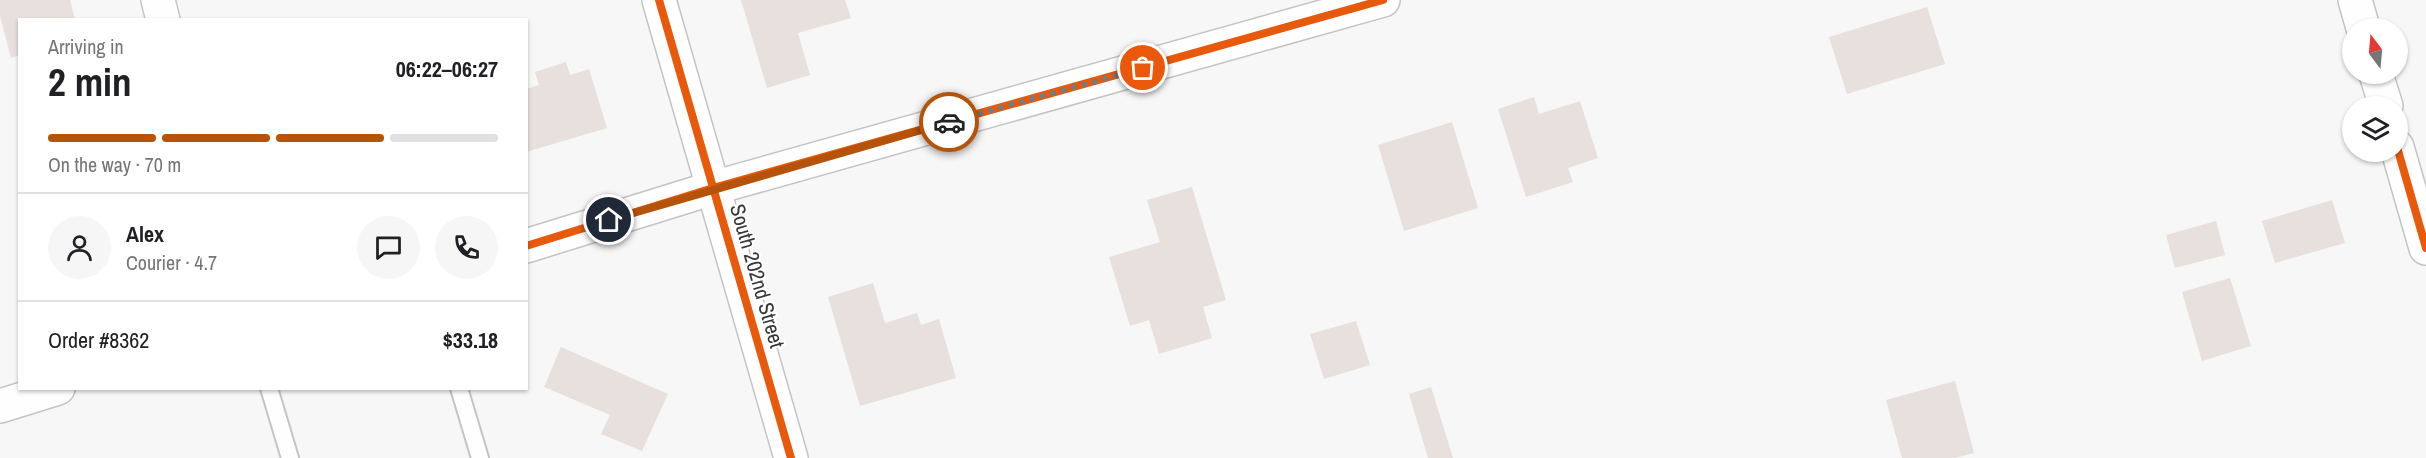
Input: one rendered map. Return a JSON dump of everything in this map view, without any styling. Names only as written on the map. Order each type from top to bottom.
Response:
[{"type":"street","points":[[158,0],[162,18]]},
{"type":"street","name":"South 202nd Street","points":[[659,0],[791,458]]},
{"type":"street","points":[[528,245],[1298,11],[1383,0]]},
{"type":"street","points":[[2355,0],[2360,18]]},
{"type":"street","points":[[2401,162],[2426,248]]},
{"type":"street","points":[[0,406],[52,390]]},
{"type":"lane","points":[[270,390],[290,458]]},
{"type":"lane","points":[[460,390],[480,458]]},
{"type":"building","points":[[0,0],[70,0],[74,18],[18,18],[18,56],[11,58],[0,16]]},
{"type":"building","points":[[741,0],[845,0],[851,18],[798,33],[810,75],[767,88]]},
{"type":"building","points":[[1927,7],[1945,64],[1847,94],[1829,37]]},
{"type":"building","points":[[566,62],[570,75],[589,69],[607,128],[528,151],[528,88],[539,85],[535,72]]},
{"type":"building","points":[[1534,97],[1539,114],[1580,101],[1598,158],[1568,168],[1573,182],[1526,197],[1498,109]]},
{"type":"building","points":[[1452,122],[1478,208],[1404,231],[1378,145]]},
{"type":"building","points":[[1192,187],[1226,300],[1203,307],[1212,338],[1159,354],[1149,320],[1130,326],[1109,257],[1160,242],[1147,200]]},
{"type":"building","points":[[2332,200],[2345,243],[2275,263],[2262,221]]},
{"type":"building","points":[[2216,221],[2225,255],[2175,268],[2166,235]]},
{"type":"building","points":[[2230,278],[2251,346],[2202,361],[2182,292]]},
{"type":"building","points":[[873,283],[885,323],[917,313],[921,325],[939,319],[956,378],[860,406],[828,297]]},
{"type":"building","points":[[1356,321],[1370,365],[1324,379],[1310,334]]},
{"type":"building","points":[[561,347],[668,394],[642,451],[601,434],[610,415],[544,387]]},
{"type":"building","points":[[1955,381],[1974,453],[1955,458],[1902,458],[1886,400]]},
{"type":"building","points":[[1431,387],[1453,458],[1428,458],[1409,394]]},
{"type":"cycle path","points":[[659,0],[791,458]]},
{"type":"cycle path","points":[[528,245],[713,188],[1383,0]]},
{"type":"cycle path","points":[[2401,162],[2426,248]]},
{"type":"way so far","points":[[949,122],[1143,68]]},
{"type":"route","points":[[609,220],[713,188],[949,122]]}]
